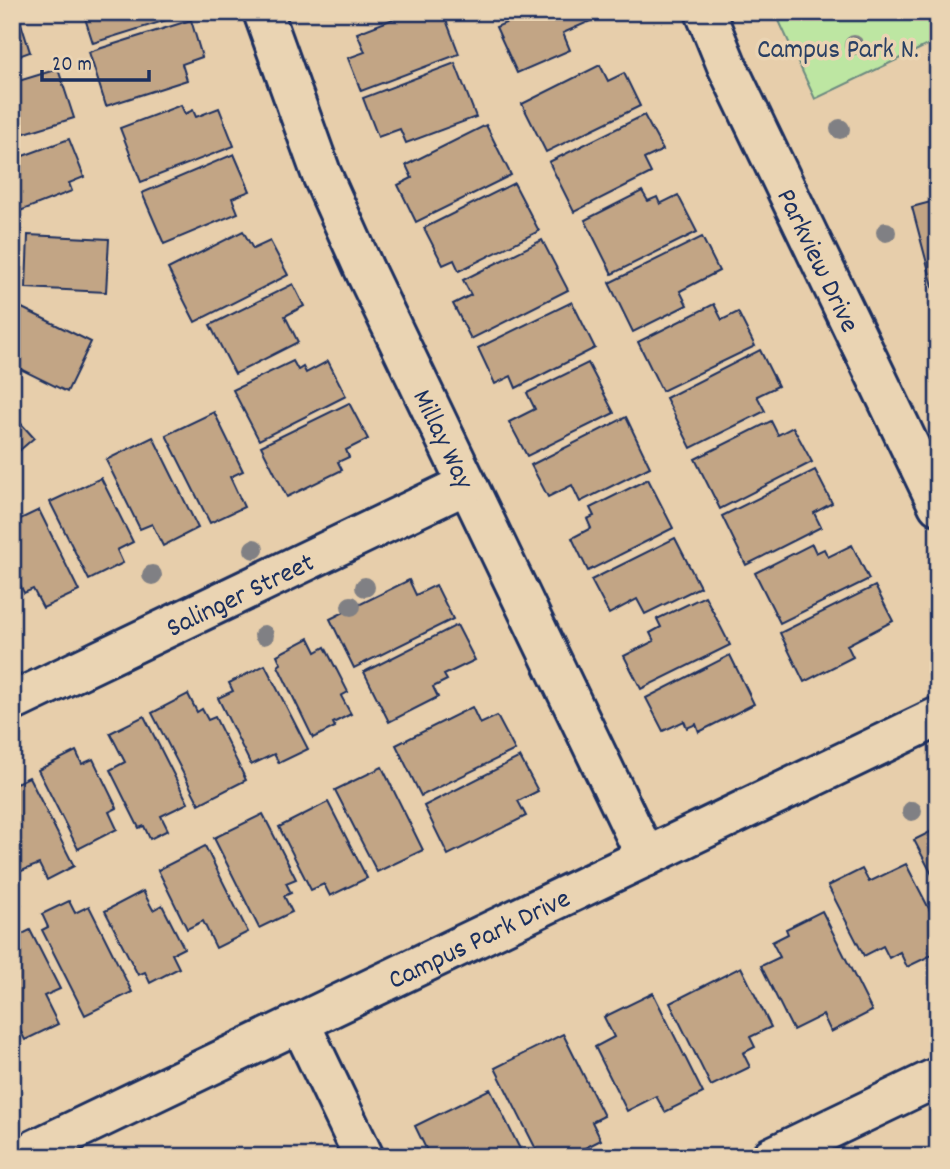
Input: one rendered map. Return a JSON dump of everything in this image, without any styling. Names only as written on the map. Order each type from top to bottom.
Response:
[{"type":"street","name":"Millay Way","points":[[262,12],[321,173],[365,271],[646,857]]},
{"type":"street","name":"Parkview Drive","points":[[705,12],[727,66],[938,505]]},
{"type":"street","name":"Salinger Street","points":[[12,702],[467,484]]},
{"type":"street","name":"Campus Park Drive","points":[[19,1157],[938,717]]},
{"type":"street","points":[[300,1023],[364,1157]]},
{"type":"street","points":[[771,1157],[938,1077]]},
{"type":"green space","name":"Campus Park N.","points":[[775,12],[938,12],[938,40],[815,99]]},
{"type":"building","points":[[83,12],[185,12],[186,14],[93,43]]},
{"type":"building","points":[[411,12],[443,12],[459,54],[361,91],[348,58],[365,52],[357,33]]},
{"type":"building","points":[[531,12],[603,12],[604,15],[563,33],[570,50],[517,73],[496,27]]},
{"type":"building","points":[[18,14],[30,52],[13,58],[16,66],[12,68],[12,16]]},
{"type":"building","points":[[191,20],[202,57],[182,64],[187,80],[106,106],[89,52]]},
{"type":"building","points":[[455,63],[476,117],[406,143],[400,129],[378,137],[363,98]]},
{"type":"building","points":[[600,65],[608,81],[624,73],[640,106],[546,152],[522,104]]},
{"type":"building","points":[[58,69],[74,118],[12,137],[12,83]]},
{"type":"building","points":[[181,105],[185,114],[193,110],[196,117],[219,108],[234,146],[141,182],[120,128]]},
{"type":"building","points":[[644,115],[663,150],[644,159],[651,173],[574,212],[549,162]]},
{"type":"building","points":[[486,125],[511,175],[416,222],[398,185],[412,178],[406,165]]},
{"type":"building","points":[[69,139],[84,177],[69,183],[72,191],[20,211],[12,191],[12,160]]},
{"type":"building","points":[[234,154],[250,191],[232,198],[238,213],[164,244],[142,193]]},
{"type":"building","points":[[514,183],[539,231],[459,271],[454,260],[443,265],[424,228]]},
{"type":"building","points":[[642,191],[648,201],[657,197],[660,204],[678,195],[697,232],[612,274],[585,220]]},
{"type":"building","points":[[938,200],[938,305],[912,207]]},
{"type":"building","points":[[243,231],[253,249],[270,241],[288,275],[195,322],[168,269]]},
{"type":"building","points":[[28,235],[109,239],[106,292],[26,288]]},
{"type":"building","points":[[702,237],[719,271],[680,291],[687,305],[633,332],[609,283]]},
{"type":"building","points":[[542,240],[568,290],[471,339],[453,304],[471,295],[463,280]]},
{"type":"building","points":[[293,284],[304,306],[285,316],[298,342],[235,374],[210,325]]},
{"type":"building","points":[[572,302],[595,348],[516,388],[511,376],[495,384],[478,348]]},
{"type":"building","points":[[714,304],[722,320],[738,312],[755,346],[662,391],[638,342]]},
{"type":"building","points":[[16,305],[91,342],[67,392],[12,365],[12,312]]},
{"type":"building","points":[[760,350],[778,386],[757,396],[765,411],[691,448],[666,398]]},
{"type":"building","points":[[293,361],[298,370],[303,367],[306,373],[328,361],[346,396],[259,440],[233,390]]},
{"type":"building","points":[[588,363],[614,413],[527,456],[509,422],[535,409],[527,393]]},
{"type":"building","points":[[349,403],[368,439],[346,450],[349,457],[338,462],[342,470],[287,497],[261,446]]},
{"type":"building","points":[[12,404],[20,412],[15,417],[34,438],[12,457]]},
{"type":"building","points":[[214,412],[243,471],[230,477],[244,507],[210,523],[166,435]]},
{"type":"building","points":[[626,417],[650,467],[580,502],[572,485],[548,497],[531,465]]},
{"type":"building","points":[[771,421],[778,435],[793,427],[812,462],[720,509],[695,459]]},
{"type":"building","points":[[153,437],[198,528],[163,546],[152,524],[140,529],[106,460]]},
{"type":"building","points":[[815,470],[832,503],[814,513],[821,527],[746,565],[722,516]]},
{"type":"building","points":[[101,478],[133,542],[117,550],[123,563],[89,580],[50,502]]},
{"type":"building","points":[[648,479],[673,528],[588,571],[572,538],[591,528],[587,519],[594,516],[590,508]]},
{"type":"building","points":[[39,510],[79,591],[43,608],[33,589],[24,593],[12,569],[12,523]]},
{"type":"building","points":[[675,538],[700,587],[645,614],[637,599],[609,614],[591,580]]},
{"type":"building","points":[[812,544],[816,553],[824,549],[828,557],[852,545],[869,579],[780,623],[755,573]]},
{"type":"building","points":[[409,580],[416,595],[436,585],[453,619],[354,668],[330,619]]},
{"type":"building","points":[[875,586],[893,621],[847,645],[853,657],[804,682],[780,633]]},
{"type":"building","points":[[705,596],[730,645],[641,689],[624,656],[654,641],[650,633],[661,627],[657,619]]},
{"type":"building","points":[[457,625],[475,660],[444,675],[447,680],[433,687],[438,697],[389,722],[364,672]]},
{"type":"building","points":[[309,638],[316,652],[325,647],[348,692],[341,696],[351,714],[333,723],[335,727],[313,738],[278,666],[281,664],[277,655]]},
{"type":"building","points":[[730,655],[754,704],[699,732],[696,724],[687,728],[684,721],[663,731],[646,698]]},
{"type":"building","points":[[265,665],[308,749],[279,763],[274,754],[251,765],[218,698],[233,691],[229,683]]},
{"type":"building","points":[[188,694],[197,712],[202,709],[208,720],[215,717],[246,780],[199,804],[152,713]]},
{"type":"building","points":[[472,707],[480,724],[497,716],[515,750],[421,796],[396,745]]},
{"type":"building","points":[[144,716],[188,803],[161,816],[168,830],[150,839],[144,826],[139,828],[110,770],[125,762],[110,733]]},
{"type":"building","points":[[76,751],[82,764],[93,759],[117,808],[109,812],[117,829],[78,849],[38,770]]},
{"type":"building","points":[[520,757],[538,791],[518,801],[526,816],[448,855],[424,806]]},
{"type":"building","points":[[382,767],[423,850],[377,872],[335,790]]},
{"type":"building","points":[[29,777],[74,866],[47,880],[39,864],[14,874],[12,870],[12,785]]},
{"type":"building","points":[[328,802],[367,878],[330,896],[324,884],[311,890],[279,827]]},
{"type":"building","points":[[263,814],[296,879],[286,883],[291,893],[284,896],[292,912],[259,928],[214,838]]},
{"type":"building","points":[[938,828],[938,886],[914,840]]},
{"type":"building","points":[[205,846],[248,932],[216,948],[203,921],[187,929],[158,870]]},
{"type":"building","points":[[906,864],[938,926],[938,952],[907,967],[900,952],[889,958],[883,946],[864,956],[828,886],[862,869],[869,882]]},
{"type":"building","points":[[12,887],[21,904],[12,908]]},
{"type":"building","points":[[143,891],[153,910],[162,905],[184,948],[172,954],[179,968],[150,983],[145,972],[138,975],[105,911]]},
{"type":"building","points":[[69,901],[75,913],[89,906],[132,992],[85,1015],[42,930],[48,927],[42,914]]},
{"type":"building","points":[[822,911],[872,1011],[831,1032],[823,1015],[793,1030],[761,966],[780,957],[772,942],[788,934],[786,929]]},
{"type":"building","points":[[30,930],[60,989],[44,996],[58,1024],[25,1040],[12,1014],[12,939]]},
{"type":"building","points":[[741,967],[771,1027],[750,1037],[755,1047],[743,1053],[750,1067],[711,1086],[670,1003]]},
{"type":"building","points":[[653,993],[703,1093],[665,1112],[656,1096],[627,1111],[595,1047],[614,1037],[604,1017]]},
{"type":"building","points":[[563,1034],[604,1116],[592,1122],[601,1140],[567,1157],[540,1157],[495,1068]]},
{"type":"building","points":[[490,1089],[524,1157],[430,1157],[415,1126]]}]
